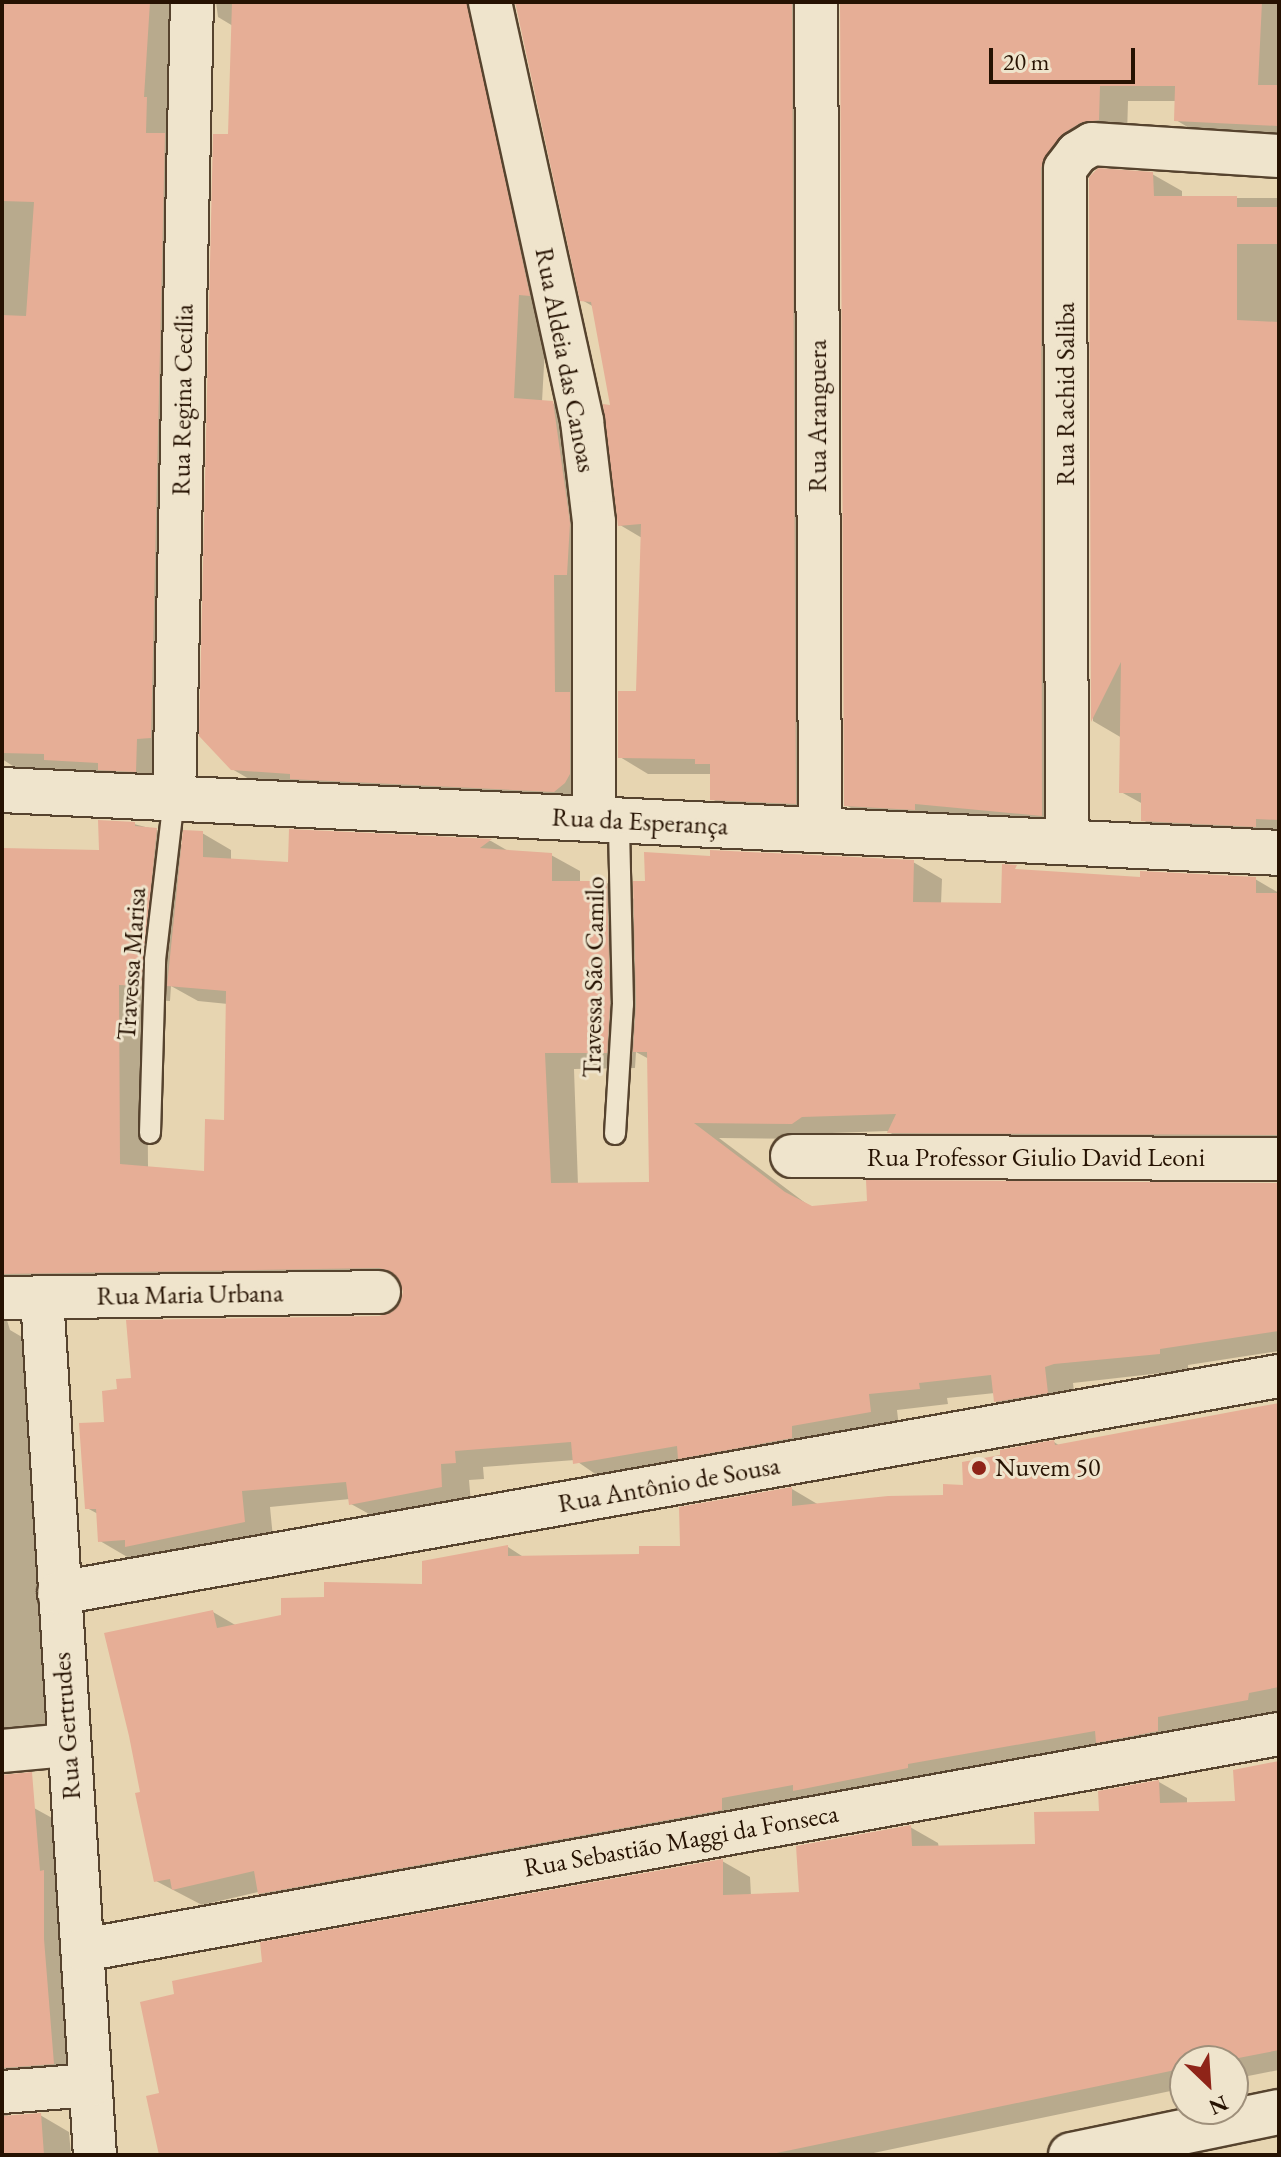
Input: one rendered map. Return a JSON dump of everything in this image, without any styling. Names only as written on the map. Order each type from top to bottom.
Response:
[{"type":"street","name":"Rua Regina Cecília","points":[[174,799],[192,2]]},
{"type":"street","name":"Rua Aldeia das Canoas","points":[[490,2],[582,421],[594,522],[607,821]]},
{"type":"street","name":"Rua Aranguera","points":[[816,2],[820,830]]},
{"type":"street","name":"Rua Rachid Saliba","points":[[1067,843],[1065,169],[1077,153],[1092,144],[1279,156]]},
{"type":"street","name":"Rua da Esperança","points":[[2,790],[1279,853]]},
{"type":"street","name":"Rua Professor Giulio David Leoni","points":[[792,1156],[1279,1159]]},
{"type":"street","name":"Rua Maria Urbana","points":[[22,1298],[379,1292]]},
{"type":"street","name":"Rua Gertrudes","points":[[22,1298],[59,1593],[95,2155]]},
{"type":"street","name":"Rua Antônio de Sousa","points":[[59,1593],[1279,1376]]},
{"type":"street","name":"Rua Sebastião Maggi da Fonseca","points":[[83,1950],[1279,1734]]},
{"type":"street","points":[[2,1751],[67,1745]]},
{"type":"street","points":[[2,2092],[91,2085]]},
{"type":"street","points":[[1071,2155],[1279,2112]]},
{"type":"lane","name":"Travessa Marisa","points":[[150,1133],[155,960],[174,799]]},
{"type":"lane","name":"Travessa São Camilo","points":[[607,821],[623,1004],[615,1134]]},
{"type":"building","points":[[2,2],[150,2],[144,97],[147,97],[146,133],[165,133],[151,738],[137,739],[136,772],[98,770],[98,763],[44,760],[44,754],[2,753],[2,315],[26,316],[34,202],[2,201]]},
{"type":"building","points":[[232,2],[467,2],[530,296],[519,295],[514,398],[553,401],[570,523],[567,575],[554,575],[555,692],[570,692],[570,774],[554,792],[290,779],[290,774],[231,770],[199,736],[213,134],[228,134]]},
{"type":"building","points":[[515,2],[792,2],[796,804],[710,800],[710,764],[695,764],[695,759],[618,758],[618,691],[636,691],[641,524],[618,526],[603,404],[610,405],[591,302],[580,301]]},
{"type":"building","points":[[840,2],[1262,2],[1258,85],[1279,85],[1278,126],[1174,121],[1175,86],[1100,86],[1099,120],[1080,123],[1064,133],[1046,155],[1041,168],[1042,816],[915,804],[915,810],[844,806]]},
{"type":"building","points":[[1098,168],[1153,172],[1154,196],[1237,196],[1237,207],[1279,207],[1279,244],[1237,244],[1237,320],[1279,322],[1279,820],[1256,819],[1256,827],[1141,821],[1141,793],[1119,793],[1121,662],[1091,722],[1089,177]]},
{"type":"building","points":[[98,820],[135,822],[135,826],[157,828],[141,986],[119,985],[120,1164],[204,1171],[205,1119],[224,1120],[226,991],[167,986],[183,830],[203,831],[203,857],[288,862],[289,829],[492,839],[480,848],[552,853],[552,881],[607,881],[610,1004],[607,1053],[545,1053],[551,1183],[649,1182],[647,1052],[633,1052],[636,1004],[633,881],[645,881],[644,852],[710,856],[710,850],[914,860],[913,902],[1001,903],[1002,864],[1017,865],[1015,869],[1140,877],[1140,871],[1256,877],[1256,893],[1279,893],[1279,1135],[887,1133],[896,1114],[802,1117],[792,1124],[694,1123],[785,1192],[812,1206],[867,1201],[866,1180],[1279,1183],[1279,1331],[1160,1349],[1160,1354],[1054,1364],[1045,1367],[1048,1393],[994,1402],[991,1375],[919,1383],[920,1389],[869,1394],[871,1412],[792,1426],[792,1438],[678,1459],[677,1446],[573,1464],[571,1442],[455,1451],[456,1463],[441,1464],[442,1487],[349,1505],[346,1482],[242,1491],[245,1522],[125,1547],[125,1540],[98,1542],[96,1509],[85,1509],[79,1423],[104,1422],[102,1391],[117,1389],[116,1379],[131,1378],[126,1320],[379,1316],[392,1312],[400,1303],[403,1292],[399,1279],[390,1271],[379,1268],[2,1274],[2,848],[99,850]]},
{"type":"building","points":[[1279,1403],[1279,1687],[1249,1693],[1248,1700],[1158,1717],[1158,1731],[1096,1743],[1095,1731],[908,1764],[908,1768],[793,1791],[793,1785],[722,1798],[722,1810],[258,1894],[254,1871],[172,1890],[170,1879],[154,1882],[135,1793],[140,1792],[129,1736],[104,1633],[213,1610],[217,1628],[281,1615],[281,1598],[324,1597],[324,1582],[422,1584],[422,1561],[508,1545],[508,1556],[639,1554],[639,1546],[680,1546],[679,1507],[792,1487],[792,1506],[888,1496],[943,1495],[943,1484],[963,1485],[962,1462],[1000,1455],[1000,1450],[1054,1440],[1055,1445]]},
{"type":"building","points":[[1279,1761],[1279,2050],[1249,2056],[1249,2045],[1169,2045],[1169,2071],[767,2155],[159,2155],[146,2096],[159,2093],[140,2002],[174,1994],[172,1981],[262,1962],[260,1942],[723,1859],[723,1895],[799,1892],[796,1846],[911,1825],[912,1846],[1035,1844],[1034,1812],[1099,1811],[1098,1791],[1159,1780],[1160,1803],[1235,1801],[1233,1770]]},
{"type":"building","points":[[32,1772],[40,1871],[44,1870],[44,1939],[54,2064],[2,2068],[2,1775]]},
{"type":"building","points":[[41,2113],[44,2155],[2,2155],[2,2116]]},
{"type":"place","name":"Nuvem 50","points":[[979,1468]]}]
